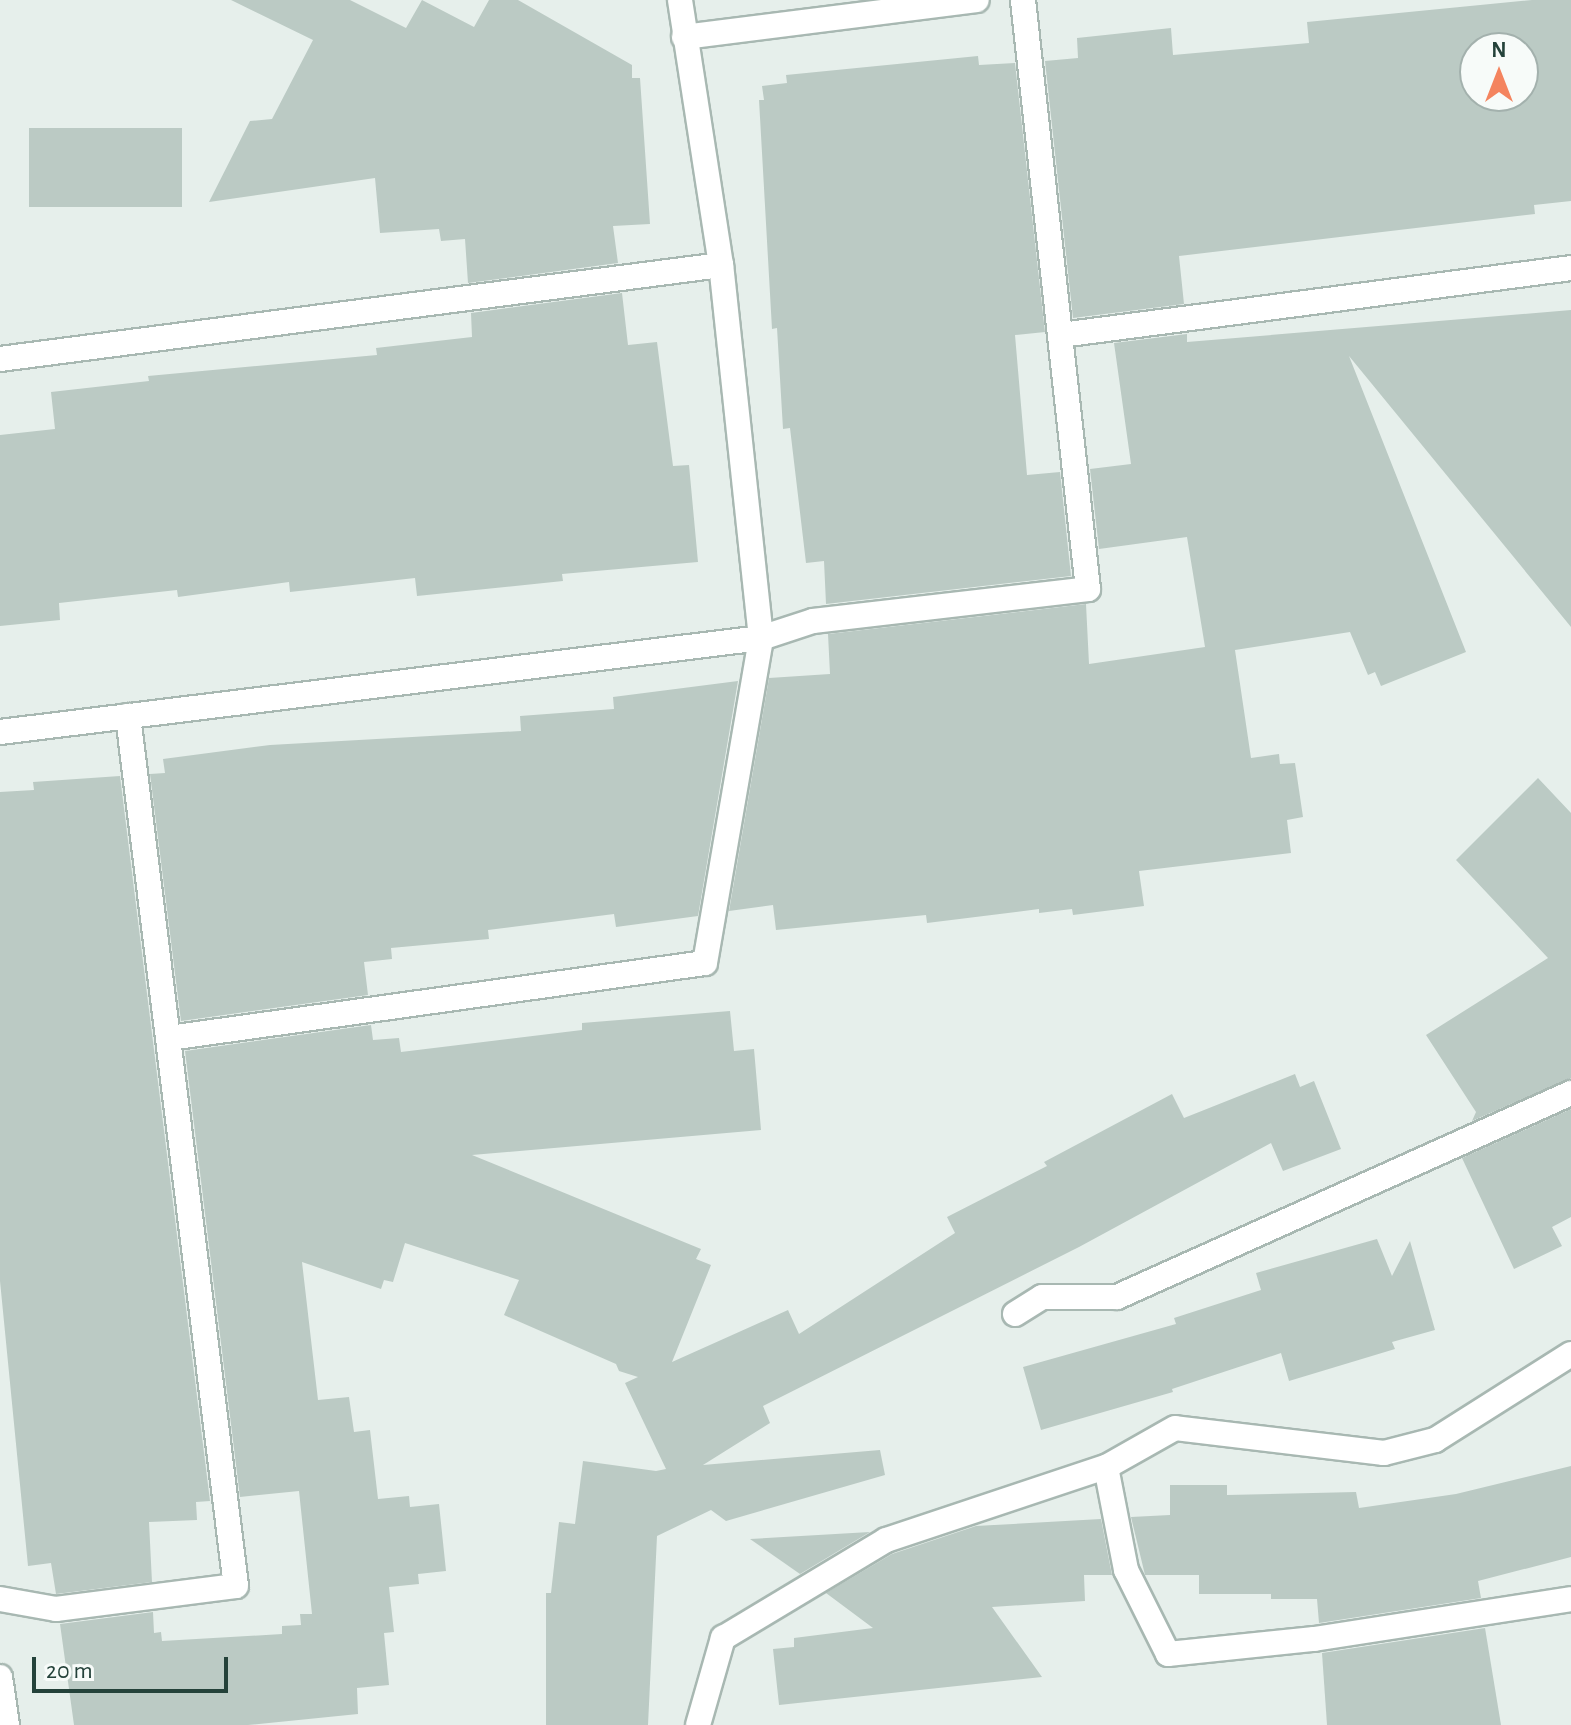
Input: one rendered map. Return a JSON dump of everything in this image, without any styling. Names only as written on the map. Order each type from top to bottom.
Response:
[{"type":"street","points":[[169,1038],[705,963],[761,638],[721,265],[680,0]]},
{"type":"street","points":[[684,37],[977,0]]},
{"type":"street","points":[[0,732],[761,638],[813,621],[1088,589],[1023,0]]},
{"type":"street","points":[[0,359],[721,265]]},
{"type":"street","points":[[1061,335],[1571,268]]},
{"type":"street","points":[[0,1599],[56,1609],[236,1586],[128,716]]},
{"type":"street","points":[[1015,1314],[1042,1297],[1117,1297],[1571,1093]]},
{"type":"street","points":[[698,1725],[723,1638],[886,1540],[1106,1467],[1175,1428],[1384,1453],[1435,1440],[1571,1354]]},
{"type":"street","points":[[1106,1467],[1126,1570],[1168,1654],[1314,1639],[1571,1599]]},
{"type":"street","points":[[0,1677],[7,1725]]},
{"type":"building","points":[[231,0],[350,0],[406,28],[422,0],[474,27],[489,0],[518,0],[632,65],[632,78],[640,78],[650,224],[613,226],[618,263],[468,283],[465,239],[441,241],[439,229],[380,233],[375,178],[209,202],[250,121],[272,119],[313,40]]},
{"type":"building","points":[[1532,0],[1571,0],[1571,201],[1534,205],[1535,214],[1179,256],[1184,304],[1073,318],[1045,61],[1078,58],[1077,38],[1171,28],[1173,55],[1309,43],[1307,22]]},
{"type":"building","points":[[978,56],[979,65],[1015,63],[1045,332],[1015,335],[1027,475],[1060,472],[1071,576],[826,604],[824,561],[806,563],[790,428],[783,429],[777,328],[772,329],[759,100],[764,100],[762,86],[787,83],[786,75]]},
{"type":"building","points":[[29,128],[182,128],[182,207],[29,207]]},
{"type":"building","points":[[622,293],[628,345],[657,342],[673,466],[689,465],[698,562],[562,574],[563,581],[417,596],[415,578],[290,592],[289,582],[178,597],[177,590],[59,603],[60,620],[0,626],[0,435],[55,429],[51,392],[149,381],[148,376],[377,355],[376,348],[472,337],[471,313]]},
{"type":"building","points":[[1571,310],[1571,627],[1349,356],[1466,652],[1381,686],[1375,672],[1368,675],[1350,632],[1235,650],[1251,758],[1279,754],[1280,764],[1295,763],[1303,817],[1287,820],[1291,853],[1139,871],[1144,906],[1073,915],[1072,909],[1039,913],[1039,909],[927,923],[926,915],[776,930],[773,905],[729,911],[769,678],[830,674],[828,634],[1086,604],[1089,664],[1205,647],[1187,537],[1099,549],[1090,469],[1131,464],[1114,343],[1187,334],[1187,342]]},
{"type":"building","points":[[738,681],[698,916],[616,927],[614,914],[488,930],[489,939],[391,948],[392,959],[364,962],[368,995],[181,1021],[150,774],[165,773],[163,759],[270,745],[521,731],[520,716],[614,709],[613,697]]},
{"type":"building","points":[[120,776],[210,1501],[196,1502],[197,1520],[149,1522],[152,1582],[56,1594],[51,1563],[28,1566],[0,1281],[0,792],[34,790],[33,782]]},
{"type":"building","points":[[1538,778],[1571,813],[1571,1078],[1472,1121],[1476,1112],[1426,1035],[1548,958],[1456,860]]},
{"type":"building","points":[[730,1011],[734,1051],[754,1049],[761,1130],[472,1155],[701,1249],[696,1259],[711,1265],[672,1362],[788,1310],[799,1334],[955,1233],[947,1217],[1047,1166],[1044,1162],[1172,1094],[1184,1118],[1295,1074],[1300,1087],[1314,1081],[1341,1149],[1283,1171],[1271,1143],[1079,1247],[763,1406],[770,1423],[703,1465],[880,1450],[885,1475],[726,1521],[711,1510],[657,1536],[648,1725],[546,1725],[546,1593],[551,1593],[559,1522],[575,1524],[583,1461],[656,1471],[666,1469],[625,1383],[638,1377],[619,1371],[616,1364],[504,1315],[519,1280],[405,1243],[393,1282],[384,1280],[381,1289],[302,1262],[318,1400],[349,1397],[354,1432],[370,1430],[378,1499],[409,1496],[410,1507],[439,1504],[446,1571],[418,1574],[419,1584],[389,1587],[394,1632],[384,1633],[389,1685],[357,1688],[358,1714],[248,1725],[74,1725],[60,1624],[153,1612],[154,1633],[161,1632],[162,1641],[282,1634],[282,1626],[301,1625],[300,1614],[312,1614],[299,1491],[240,1497],[185,1051],[371,1025],[373,1040],[399,1038],[401,1052],[582,1030],[582,1023]]},
{"type":"building","points":[[1571,1109],[1571,1217],[1552,1227],[1562,1246],[1514,1269],[1462,1158]]},
{"type":"building","points":[[1377,1239],[1392,1276],[1410,1241],[1435,1330],[1392,1342],[1395,1349],[1289,1381],[1281,1353],[1172,1389],[1173,1392],[1041,1430],[1023,1367],[1176,1324],[1174,1318],[1261,1290],[1256,1273]]},
{"type":"building","points":[[1571,1466],[1571,1557],[1478,1581],[1481,1598],[1319,1623],[1317,1599],[1271,1599],[1271,1594],[1199,1594],[1199,1575],[1145,1575],[1131,1517],[1170,1515],[1170,1485],[1227,1485],[1227,1495],[1356,1492],[1359,1508],[1456,1494]]},
{"type":"building","points":[[1101,1519],[1112,1575],[1084,1575],[1085,1601],[992,1607],[1042,1677],[779,1705],[773,1649],[794,1647],[794,1638],[873,1628],[826,1593],[892,1554],[976,1526]]},
{"type":"building","points":[[870,1532],[800,1574],[750,1539]]},
{"type":"building","points":[[1485,1628],[1501,1725],[1327,1725],[1322,1653]]}]
